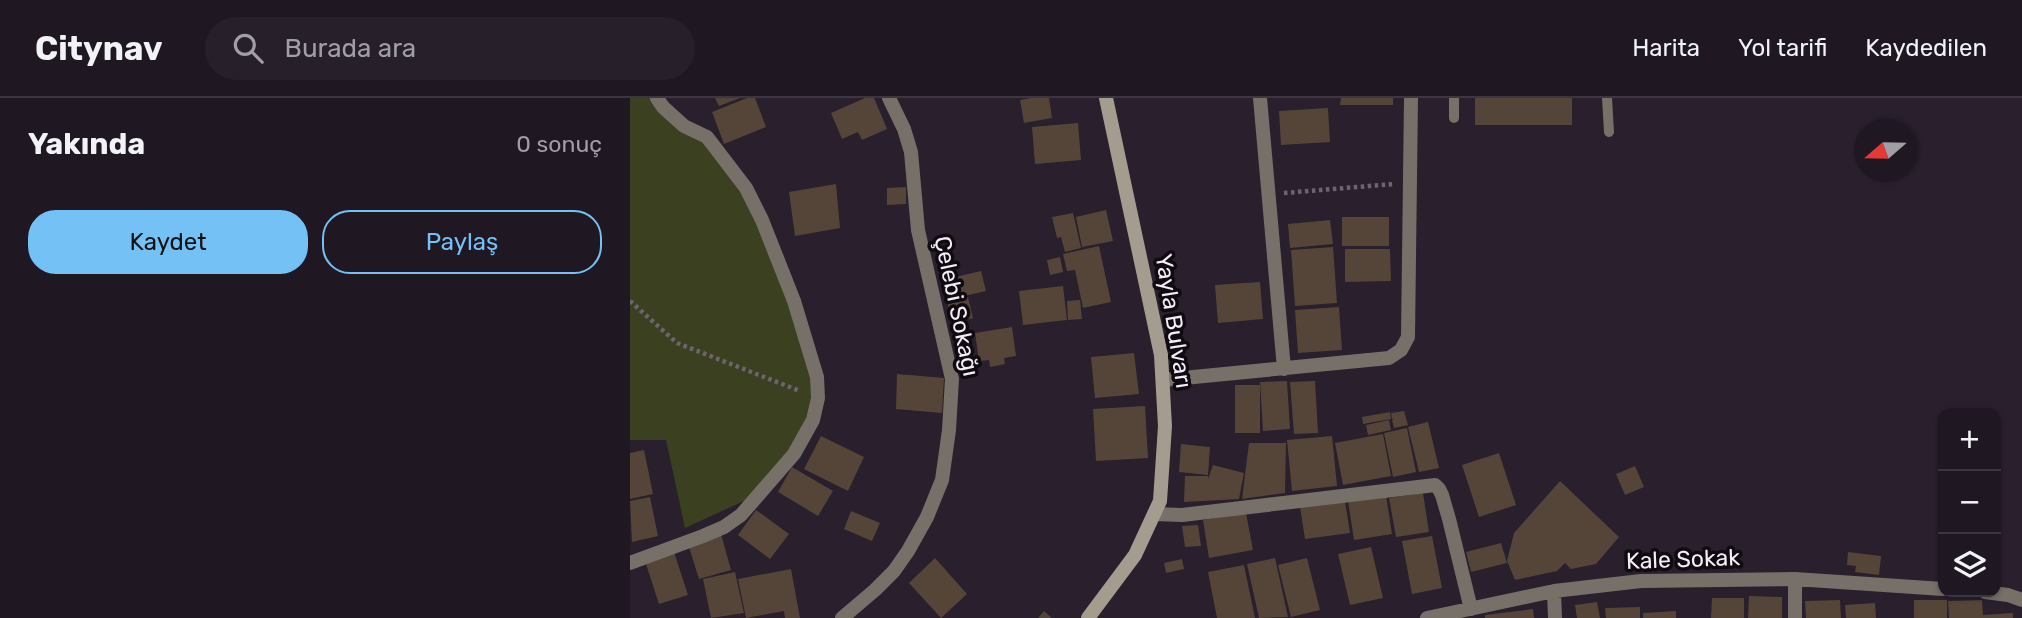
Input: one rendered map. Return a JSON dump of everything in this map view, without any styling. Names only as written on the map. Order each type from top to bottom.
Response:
[{"type":"main road","name":"Yayla Bulvarı","points":[[1088,618],[1135,555],[1160,501],[1165,426],[1158,342],[1106,98]]},
{"type":"street","points":[[630,563],[724,527],[741,515],[794,454],[813,420],[818,398],[817,377],[794,301],[762,220],[746,188],[707,137],[684,126],[657,98]]},
{"type":"street","name":"Çelebi Sokağı","points":[[842,618],[894,571],[908,551],[927,517],[942,480],[949,430],[952,379],[918,230],[911,152],[904,128],[889,98]]},
{"type":"street","points":[[1260,98],[1284,369]]},
{"type":"street","points":[[1163,380],[1389,358],[1401,350],[1408,337],[1411,98]]},
{"type":"street","points":[[1153,514],[1182,515],[1435,485],[1439,488],[1450,519],[1471,609]]},
{"type":"street","points":[[1795,579],[1795,618]]},
{"type":"street","name":"Kale Sokak","points":[[1427,618],[1554,592],[1641,581],[1795,579],[1938,589]]},
{"type":"street","points":[[1554,592],[1555,618]]},
{"type":"street","points":[[2001,594],[2022,600]]},
{"type":"lane","points":[[1454,98],[1454,118]]},
{"type":"lane","points":[[1607,98],[1609,132]]},
{"type":"path","points":[[1269,194],[1410,182]]},
{"type":"path","points":[[630,301],[677,343],[818,398]]},
{"type":"green space","points":[[630,98],[657,98],[707,137],[746,188],[813,360],[813,420],[759,494],[685,528],[666,440],[630,440]]},
{"type":"building","points":[[715,98],[740,98],[719,106]]},
{"type":"building","points":[[747,98],[755,98],[766,127],[724,144],[712,112]]},
{"type":"building","points":[[865,98],[874,98],[887,129],[862,140],[858,132],[842,139],[831,113]]},
{"type":"building","points":[[1049,98],[1052,118],[1024,123],[1020,100]]},
{"type":"building","points":[[1341,98],[1393,98],[1393,105],[1340,105]]},
{"type":"building","points":[[1475,98],[1572,98],[1572,125],[1475,125]]},
{"type":"building","points":[[1328,108],[1330,142],[1281,145],[1279,111]]},
{"type":"building","points":[[1078,123],[1081,160],[1035,164],[1032,127]]},
{"type":"building","points":[[836,184],[840,228],[795,236],[789,192]]},
{"type":"building","points":[[906,187],[906,204],[887,205],[887,188]]},
{"type":"building","points":[[1106,210],[1113,241],[1082,247],[1076,217]]},
{"type":"building","points":[[1073,213],[1081,248],[1065,252],[1061,237],[1057,238],[1052,217]]},
{"type":"building","points":[[1342,217],[1389,217],[1389,246],[1342,246]]},
{"type":"building","points":[[1330,220],[1333,244],[1290,248],[1288,224]]},
{"type":"building","points":[[1099,246],[1111,302],[1083,308],[1075,270],[1067,271],[1063,254]]},
{"type":"building","points":[[1333,247],[1337,303],[1295,306],[1291,250]]},
{"type":"building","points":[[1345,249],[1390,249],[1391,281],[1345,282]]},
{"type":"building","points":[[1060,257],[1063,272],[1050,275],[1047,260]]},
{"type":"building","points":[[981,271],[986,291],[951,299],[947,279]]},
{"type":"building","points":[[1260,282],[1263,319],[1218,323],[1215,285]]},
{"type":"building","points":[[1063,286],[1067,320],[1023,325],[1019,291]]},
{"type":"building","points":[[968,297],[973,318],[966,320],[968,328],[954,332],[947,301]]},
{"type":"building","points":[[1080,300],[1082,319],[1068,320],[1067,301]]},
{"type":"building","points":[[1339,307],[1342,350],[1298,353],[1295,310]]},
{"type":"building","points":[[1012,327],[1016,356],[1004,358],[1005,364],[990,367],[989,360],[979,361],[975,333]]},
{"type":"building","points":[[1134,353],[1139,394],[1095,398],[1091,357]]},
{"type":"building","points":[[897,374],[944,378],[942,413],[896,409]]},
{"type":"building","points":[[1287,381],[1290,429],[1263,431],[1260,382]]},
{"type":"building","points":[[1315,381],[1318,433],[1294,434],[1290,382]]},
{"type":"building","points":[[1235,385],[1260,385],[1260,433],[1235,433]]},
{"type":"building","points":[[1145,406],[1148,458],[1096,461],[1093,409]]},
{"type":"building","points":[[1404,411],[1408,425],[1394,428],[1391,413]]},
{"type":"building","points":[[1390,412],[1391,419],[1363,424],[1362,417]]},
{"type":"building","points":[[1389,420],[1391,430],[1368,435],[1366,425]]},
{"type":"building","points":[[1428,422],[1439,468],[1419,472],[1408,427]]},
{"type":"building","points":[[1407,428],[1416,472],[1393,477],[1384,433]]},
{"type":"building","points":[[1383,434],[1391,476],[1343,485],[1335,443]]},
{"type":"building","points":[[821,436],[864,457],[848,491],[804,469]]},
{"type":"building","points":[[1332,436],[1337,486],[1292,491],[1287,440]]},
{"type":"building","points":[[1249,443],[1286,443],[1285,493],[1242,499]]},
{"type":"building","points":[[1181,444],[1210,447],[1208,475],[1179,472]]},
{"type":"building","points":[[644,450],[653,494],[630,499],[630,453]]},
{"type":"building","points":[[1499,453],[1516,505],[1479,517],[1462,465]]},
{"type":"building","points":[[1213,465],[1244,473],[1239,499],[1184,502],[1185,476],[1208,476],[1208,479]]},
{"type":"building","points":[[1635,466],[1644,487],[1625,495],[1616,474]]},
{"type":"building","points":[[792,467],[833,491],[818,516],[778,492]]},
{"type":"building","points":[[1560,481],[1619,537],[1596,564],[1571,569],[1565,563],[1557,571],[1515,580],[1507,561],[1514,533]]},
{"type":"building","points":[[1423,493],[1429,532],[1396,537],[1389,498]]},
{"type":"building","points":[[1386,495],[1392,534],[1354,540],[1348,501]]},
{"type":"building","points":[[650,497],[658,536],[632,542],[630,501]]},
{"type":"building","points":[[1345,501],[1350,533],[1305,539],[1300,507]]},
{"type":"building","points":[[756,510],[789,534],[770,559],[738,535]]},
{"type":"building","points":[[851,511],[880,523],[872,541],[844,529]]},
{"type":"building","points":[[1246,513],[1253,550],[1209,558],[1203,520]]},
{"type":"building","points":[[1198,525],[1201,546],[1185,547],[1182,526]]},
{"type":"building","points":[[721,534],[731,570],[699,579],[688,544]]},
{"type":"building","points":[[1432,536],[1442,588],[1412,594],[1402,541]]},
{"type":"building","points":[[1501,543],[1507,563],[1471,572],[1466,552]]},
{"type":"building","points":[[1371,547],[1383,598],[1350,605],[1338,554]]},
{"type":"building","points":[[674,552],[688,595],[659,604],[645,561]]},
{"type":"building","points":[[1848,552],[1881,556],[1879,575],[1855,572],[1856,566],[1847,565]]},
{"type":"building","points":[[935,558],[967,594],[941,618],[909,583]]},
{"type":"building","points":[[1275,558],[1288,617],[1259,618],[1247,564]]},
{"type":"building","points":[[1307,558],[1320,610],[1291,617],[1278,565]]},
{"type":"building","points":[[1182,559],[1184,569],[1166,573],[1164,563]]},
{"type":"building","points":[[1244,565],[1255,618],[1217,618],[1208,572]]},
{"type":"building","points":[[791,569],[800,618],[785,618],[784,611],[746,618],[738,579]]},
{"type":"building","points":[[735,572],[744,613],[711,618],[703,579]]},
{"type":"building","points":[[1749,596],[1782,597],[1782,618],[1748,618]]},
{"type":"building","points":[[1712,598],[1744,598],[1744,618],[1711,618]]},
{"type":"building","points":[[1840,600],[1841,618],[1806,618],[1805,601]]},
{"type":"building","points":[[1914,600],[1947,600],[1947,618],[1914,618]]},
{"type":"building","points":[[1982,600],[1983,615],[2013,613],[2013,618],[1949,618],[1948,601]]},
{"type":"building","points":[[1597,602],[1600,618],[1577,618],[1575,605]]},
{"type":"building","points":[[1875,603],[1876,618],[1846,618],[1845,605]]},
{"type":"building","points":[[1640,607],[1640,618],[1606,618],[1605,608]]},
{"type":"building","points":[[1533,609],[1534,618],[1485,618],[1485,615]]},
{"type":"building","points":[[1044,611],[1052,618],[1038,618]]},
{"type":"building","points":[[1676,611],[1676,618],[1643,618],[1643,613]]}]
